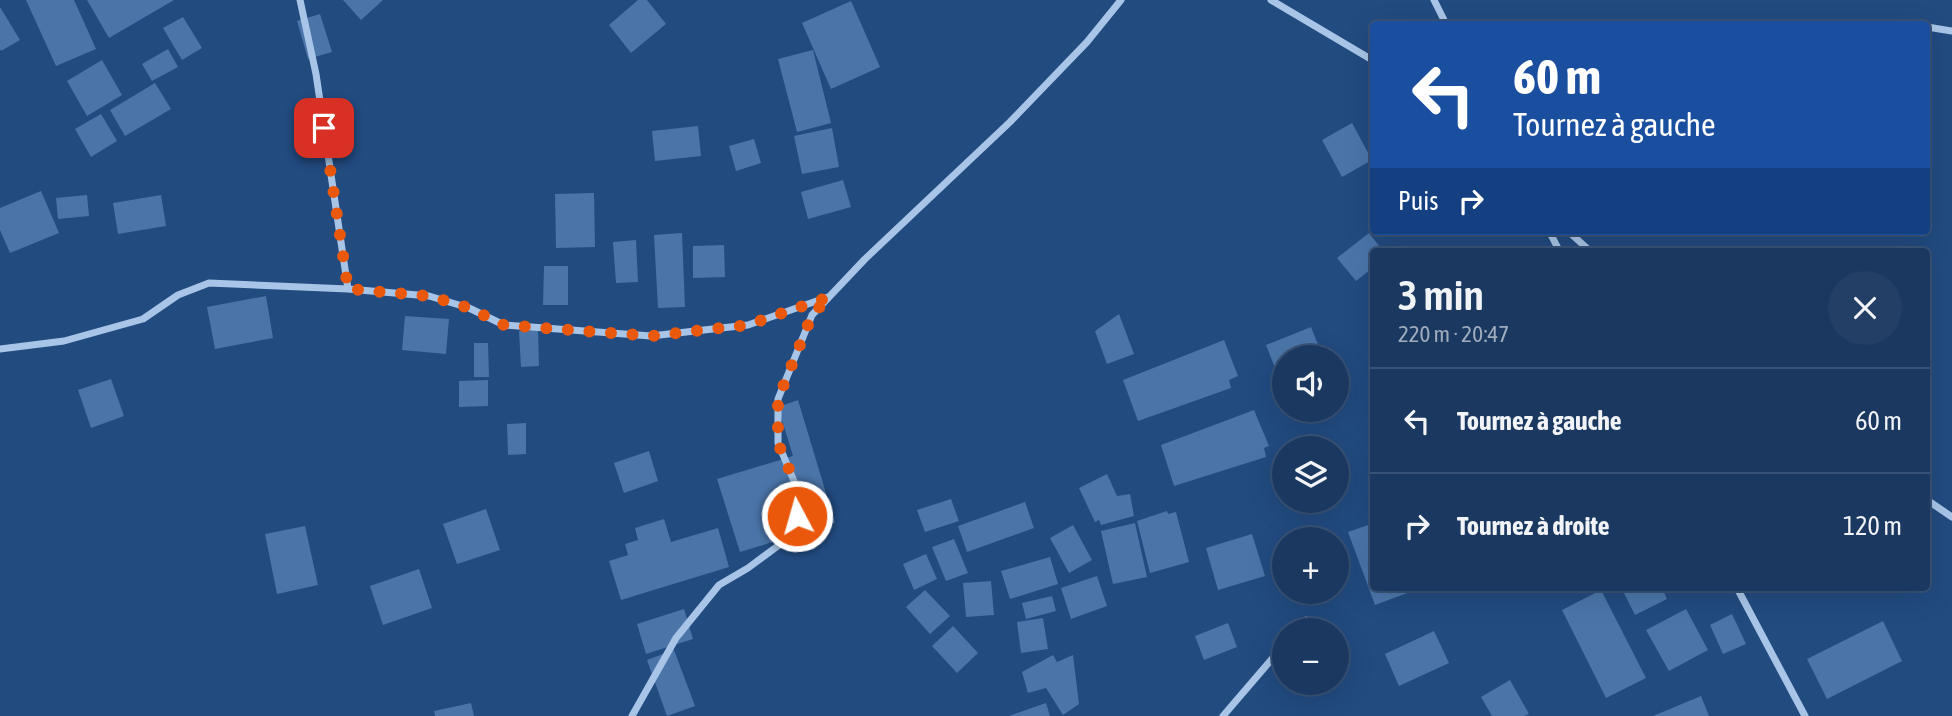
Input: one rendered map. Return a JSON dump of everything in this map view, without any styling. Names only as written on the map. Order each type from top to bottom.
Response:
[{"type":"street","points":[[300,0],[316,74],[348,289]]},
{"type":"street","points":[[632,716],[676,638],[719,585],[786,540],[797,516],[794,481],[778,443],[778,399],[812,315],[865,259],[1010,122],[1087,42],[1121,0]]},
{"type":"street","points":[[1271,0],[1370,59]]},
{"type":"street","points":[[1434,0],[1444,21]]},
{"type":"street","points":[[1930,27],[1952,31]]},
{"type":"street","points":[[1572,235],[1587,248]]},
{"type":"street","points":[[0,349],[64,341],[143,319],[178,295],[209,284],[348,289],[429,296],[469,308],[504,325],[651,336],[748,325],[829,297]]},
{"type":"street","points":[[1930,502],[1952,517]]},
{"type":"street","points":[[1739,591],[1805,716]]},
{"type":"street","points":[[1223,716],[1272,659]]},
{"type":"building","points":[[26,0],[74,0],[96,49],[56,66]]},
{"type":"building","points":[[87,0],[174,0],[109,38]]},
{"type":"building","points":[[343,0],[383,0],[361,20]]},
{"type":"building","points":[[638,0],[647,0],[666,24],[631,53],[609,25]]},
{"type":"building","points":[[851,1],[880,67],[831,89],[802,23]]},
{"type":"building","points":[[0,7],[20,40],[1,51],[0,49]]},
{"type":"building","points":[[320,14],[332,52],[308,59],[297,21]]},
{"type":"building","points":[[183,17],[202,48],[182,60],[163,28]]},
{"type":"building","points":[[168,49],[178,67],[152,81],[142,64]]},
{"type":"building","points":[[813,50],[831,123],[797,132],[778,59]]},
{"type":"building","points":[[102,60],[122,95],[87,116],[67,81]]},
{"type":"building","points":[[155,83],[171,109],[125,136],[110,110]]},
{"type":"building","points":[[101,114],[117,141],[91,157],[75,129]]},
{"type":"building","points":[[1352,123],[1370,161],[1342,177],[1322,140]]},
{"type":"building","points":[[698,126],[701,156],[655,161],[652,131]]},
{"type":"building","points":[[832,128],[839,167],[802,174],[794,136]]},
{"type":"building","points":[[754,139],[761,163],[736,171],[729,146]]},
{"type":"building","points":[[843,180],[851,207],[808,219],[801,192]]},
{"type":"building","points":[[41,191],[59,233],[10,253],[0,230],[0,208]]},
{"type":"building","points":[[594,193],[595,247],[556,248],[555,194]]},
{"type":"building","points":[[87,195],[89,216],[58,219],[56,198]]},
{"type":"building","points":[[161,195],[166,226],[118,234],[113,203]]},
{"type":"building","points":[[682,233],[685,307],[658,308],[654,235]]},
{"type":"building","points":[[1369,233],[1381,248],[1370,248],[1370,270],[1356,281],[1337,258]]},
{"type":"building","points":[[636,240],[638,282],[616,283],[613,242]]},
{"type":"building","points":[[724,245],[725,277],[693,278],[693,246]]},
{"type":"building","points":[[544,266],[568,266],[568,305],[543,305]]},
{"type":"building","points":[[266,296],[273,338],[215,349],[207,307]]},
{"type":"building","points":[[1119,314],[1134,354],[1107,364],[1095,331]]},
{"type":"building","points":[[405,316],[449,319],[446,354],[402,350]]},
{"type":"building","points":[[1311,327],[1318,345],[1272,345],[1272,360],[1266,345]]},
{"type":"building","points":[[538,330],[539,366],[521,367],[519,331]]},
{"type":"building","points":[[1224,340],[1238,376],[1229,380],[1231,388],[1138,421],[1123,380]]},
{"type":"building","points":[[474,343],[488,343],[489,377],[474,377]]},
{"type":"building","points":[[111,379],[124,416],[91,428],[78,390]]},
{"type":"building","points":[[488,380],[488,406],[459,407],[459,381]]},
{"type":"building","points":[[798,400],[835,523],[740,552],[717,479],[793,456],[778,407]]},
{"type":"building","points":[[1254,410],[1269,446],[1264,448],[1266,457],[1174,486],[1161,445]]},
{"type":"building","points":[[526,423],[526,454],[508,455],[507,424]]},
{"type":"building","points":[[649,451],[658,481],[624,493],[614,463]]},
{"type":"building","points":[[1107,474],[1117,496],[1130,494],[1134,516],[1101,525],[1099,520],[1095,522],[1079,488]]},
{"type":"building","points":[[951,499],[959,521],[925,532],[917,510]]},
{"type":"building","points":[[1025,502],[1034,528],[967,552],[958,526]]},
{"type":"building","points":[[486,509],[500,550],[457,564],[443,524]]},
{"type":"building","points":[[1167,511],[1168,514],[1176,512],[1189,562],[1150,573],[1137,521]]},
{"type":"building","points":[[664,519],[671,542],[718,528],[729,567],[621,600],[609,561],[628,555],[625,544],[638,540],[635,528]]},
{"type":"building","points":[[1135,523],[1147,577],[1113,584],[1101,531]]},
{"type":"building","points":[[1370,524],[1370,591],[1413,591],[1375,605],[1349,535],[1349,532]]},
{"type":"building","points":[[1073,525],[1092,560],[1069,573],[1050,538]]},
{"type":"building","points":[[305,526],[318,585],[277,594],[265,534]]},
{"type":"building","points":[[1252,534],[1265,576],[1218,590],[1206,548]]},
{"type":"building","points":[[954,539],[968,573],[946,581],[932,547]]},
{"type":"building","points":[[926,554],[937,579],[914,590],[903,564]]},
{"type":"building","points":[[1050,557],[1058,584],[1010,599],[1001,571]]},
{"type":"building","points":[[419,569],[432,608],[383,625],[370,586]]},
{"type":"building","points":[[1097,576],[1107,606],[1071,619],[1061,588]]},
{"type":"building","points":[[991,581],[994,615],[966,617],[963,583]]},
{"type":"building","points":[[925,590],[950,616],[930,634],[906,607]]},
{"type":"building","points":[[1602,591],[1646,678],[1606,698],[1562,610]]},
{"type":"building","points":[[1623,591],[1663,591],[1667,599],[1635,615]]},
{"type":"building","points":[[1052,596],[1056,611],[1026,619],[1022,603]]},
{"type":"building","points":[[684,609],[693,639],[646,654],[637,624]]},
{"type":"building","points":[[1686,609],[1708,650],[1669,671],[1646,630]]},
{"type":"building","points":[[1732,614],[1746,644],[1723,654],[1710,625]]},
{"type":"building","points":[[1043,618],[1048,649],[1021,653],[1017,622]]},
{"type":"building","points":[[1883,621],[1902,661],[1827,699],[1807,659]]},
{"type":"building","points":[[1228,623],[1237,647],[1204,660],[1195,636]]},
{"type":"building","points":[[953,626],[978,653],[957,673],[932,646]]},
{"type":"building","points":[[1434,631],[1449,663],[1399,686],[1385,654]]},
{"type":"building","points":[[674,650],[695,706],[667,716],[647,660]]},
{"type":"building","points":[[1053,655],[1057,662],[1073,655],[1079,704],[1063,715],[1046,688],[1028,693],[1022,672]]},
{"type":"building","points":[[1510,680],[1529,714],[1492,716],[1481,697]]},
{"type":"building","points":[[1701,696],[1709,716],[1653,716]]},
{"type":"building","points":[[471,703],[474,716],[435,716],[434,711]]},
{"type":"building","points":[[1046,703],[1050,716],[1009,716]]},
{"type":"route","points":[[324,128],[348,289],[429,296],[469,308],[504,325],[651,336],[748,325],[829,297],[812,315],[778,399],[778,443],[794,481],[797,516]]}]
